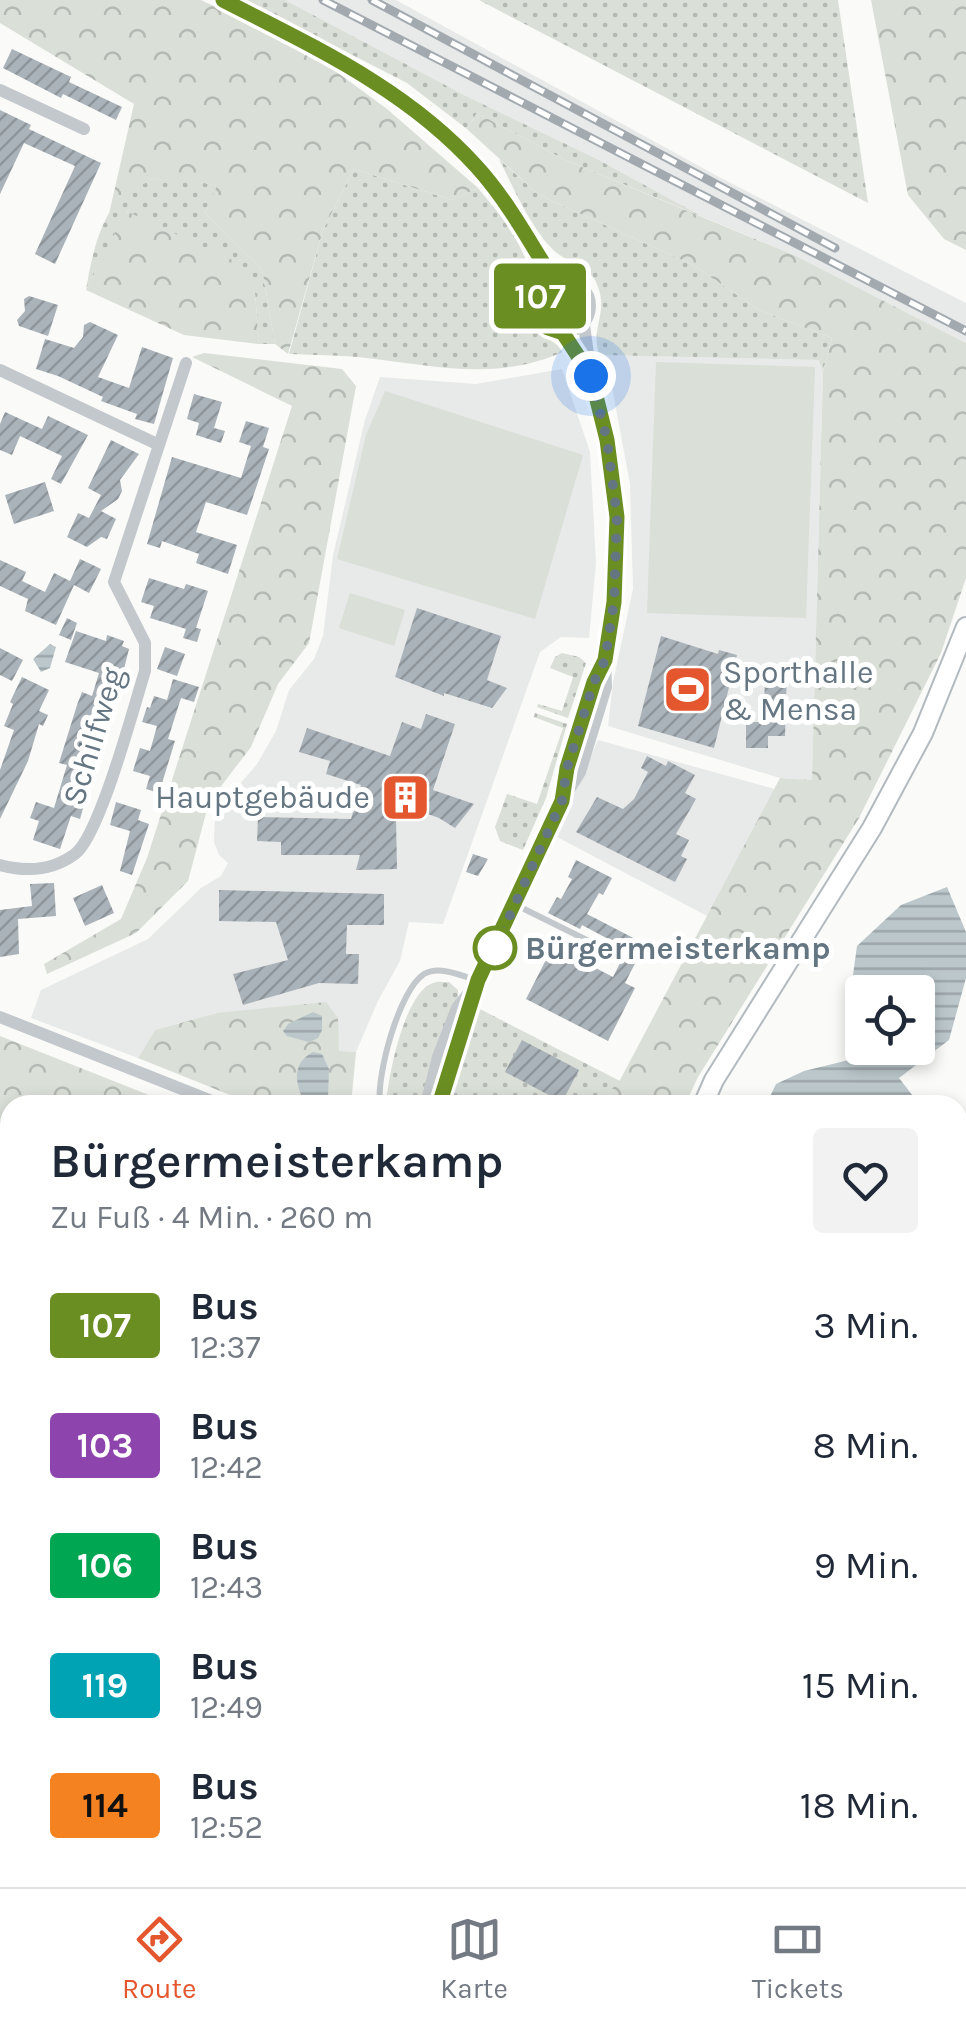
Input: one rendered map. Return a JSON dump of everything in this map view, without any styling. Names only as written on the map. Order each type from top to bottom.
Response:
[{"type":"main road","points":[[707,1095],[872,828],[923,732],[966,628]]},
{"type":"street","points":[[222,0],[372,78],[445,134],[480,170],[554,281]]},
{"type":"street","points":[[0,90],[84,129]]},
{"type":"street","points":[[428,1095],[438,1056],[458,1008],[478,980],[516,905],[562,801],[576,740],[605,660],[614,602],[617,517],[607,440],[591,376],[584,325],[590,298],[581,285],[568,279],[554,281],[542,290],[537,306],[540,318],[548,328],[563,333],[591,376]]},
{"type":"street","points":[[563,333],[584,325]]},
{"type":"street","name":"Schilfweg","points":[[0,865],[22,871],[49,867],[77,853],[93,827],[145,670],[145,643],[114,582],[186,364]]},
{"type":"street","points":[[0,370],[157,444]]},
{"type":"street","points":[[443,1095],[478,980]]},
{"type":"street","points":[[0,1017],[197,1095]]},
{"type":"lane","points":[[516,905],[609,951]]},
{"type":"lane","points":[[380,1095],[387,1046],[410,991],[422,975],[438,969],[478,980]]},
{"type":"shaded area","points":[[285,0],[396,0],[721,178],[966,303],[966,343],[796,256],[703,217]]},
{"type":"shaded area","points":[[606,355],[820,360],[823,371],[812,780],[780,778],[608,726],[633,589],[630,484]]},
{"type":"shaded area","points":[[562,369],[590,452],[596,563],[589,638],[561,637],[540,652],[443,924],[409,922],[400,961],[356,1052],[339,1051],[339,1041],[217,1013],[155,1030],[138,1058],[31,1018],[41,990],[148,939],[201,888],[221,876],[228,863],[219,855],[214,842],[215,813],[257,764],[276,731],[289,690],[314,659],[323,636],[333,555],[365,420],[380,377],[476,384]]},
{"type":"shaded area","points":[[50,644],[56,647],[50,668],[41,672],[33,659]]},
{"type":"shaded area","points":[[598,740],[775,789],[709,917],[555,836]]},
{"type":"shaded area","points":[[947,887],[966,932],[966,978],[949,1040],[935,1051],[935,975],[853,975],[857,946],[901,905]]},
{"type":"shaded area","points":[[313,1012],[322,1016],[318,1038],[309,1042],[287,1036],[283,1031],[288,1024]]},
{"type":"shaded area","points":[[313,1052],[322,1054],[329,1069],[328,1095],[301,1095],[297,1072]]},
{"type":"shaded area","points":[[845,1061],[845,1065],[916,1065],[899,1078],[912,1095],[771,1095],[776,1084],[804,1071]]},
{"type":"green space","points":[[0,0],[201,0],[304,48],[387,109],[478,188],[452,200],[354,169],[323,230],[288,354],[275,344],[262,269],[205,213],[217,186],[158,179],[136,189],[109,214],[134,104],[0,23]]},
{"type":"green space","points":[[245,0],[285,0],[703,217],[565,160],[477,113],[467,129],[407,83]]},
{"type":"green space","points":[[479,0],[838,0],[868,203]]},
{"type":"green space","points":[[871,0],[966,0],[966,250],[944,239],[908,195]]},
{"type":"green space","points":[[477,113],[565,160],[796,256],[966,343],[966,578],[941,653],[859,818],[690,1095],[606,1095],[620,1080],[780,778],[812,780],[823,371],[832,338],[759,310],[693,265],[539,195],[467,129]]},
{"type":"green space","points":[[499,159],[539,195],[693,265],[759,310],[832,338],[823,371],[819,360],[599,355],[601,301],[595,280],[557,253],[540,234]]},
{"type":"green space","points":[[354,169],[452,200],[478,188],[512,230],[530,268],[527,310],[533,327],[565,351],[540,361],[491,369],[289,354],[323,230]]},
{"type":"green space","points":[[171,175],[218,186],[205,213],[262,269],[275,344],[259,344],[255,293],[127,211],[86,290],[101,230],[116,203],[139,184]]},
{"type":"green space","points":[[126,211],[241,264],[255,293],[259,344],[184,335],[86,290]]},
{"type":"green space","points":[[563,290],[574,294],[578,305],[574,316],[563,320],[552,316],[548,305],[552,294]]},
{"type":"green space","points":[[204,353],[342,369],[356,386],[309,643],[278,684],[251,747],[209,802],[188,881],[136,933],[47,974],[44,964],[121,919],[147,858],[292,406],[192,357]]},
{"type":"green space","points":[[656,362],[815,367],[806,618],[647,613]]},
{"type":"green space","points":[[385,391],[583,455],[535,619],[337,559],[366,435]]},
{"type":"green space","points":[[350,593],[405,610],[394,646],[339,628]]},
{"type":"green space","points":[[562,653],[586,663],[568,718],[537,707],[538,704],[562,711],[573,677],[550,668]]},
{"type":"green space","points":[[535,713],[567,724],[546,798],[523,850],[500,841],[495,827],[507,794],[537,804],[563,728],[534,717]]},
{"type":"green space","points":[[449,982],[458,990],[458,997],[425,1095],[387,1095],[406,1019],[423,990]]},
{"type":"green space","points":[[326,1002],[338,1018],[339,1051],[356,1052],[352,1095],[230,1095],[138,1058],[155,1030],[217,1013]]},
{"type":"green space","points":[[478,1008],[620,1081],[607,1095],[451,1095]]},
{"type":"green space","points":[[0,1036],[149,1095],[0,1095]]},
{"type":"building","points":[[12,49],[122,107],[116,120],[63,94],[61,98],[3,68]]},
{"type":"building","points":[[0,110],[31,125],[29,129],[101,163],[55,264],[35,254],[75,166],[24,143],[0,194]]},
{"type":"building","points":[[29,296],[58,305],[48,336],[19,326],[17,320],[25,311],[24,299]]},
{"type":"building","points":[[90,322],[118,335],[98,377],[129,388],[142,347],[173,358],[154,424],[135,419],[137,414],[36,369],[45,339],[74,348],[83,337],[84,325]]},
{"type":"building","points":[[194,394],[222,402],[214,428],[225,431],[221,443],[196,435],[199,423],[187,419]]},
{"type":"building","points":[[5,412],[42,429],[48,416],[88,435],[61,484],[51,479],[62,456],[20,436],[12,455],[0,450],[0,424]]},
{"type":"building","points":[[246,421],[269,428],[263,447],[269,449],[247,515],[206,502],[196,532],[237,545],[228,574],[196,563],[199,554],[162,541],[160,548],[147,544],[172,457],[241,478],[251,446],[239,442]]},
{"type":"building","points":[[111,440],[139,454],[120,480],[122,491],[118,499],[101,511],[116,519],[107,539],[101,537],[87,547],[67,537],[78,513],[89,518],[101,495],[88,488]]},
{"type":"building","points":[[45,482],[54,511],[14,524],[5,495]]},
{"type":"building","points":[[80,559],[101,569],[89,593],[74,585],[56,625],[25,611],[28,599],[0,586],[0,560],[26,572],[22,581],[45,592],[54,573],[70,581]]},
{"type":"building","points":[[149,578],[184,589],[186,584],[208,591],[196,628],[201,629],[197,642],[183,638],[186,629],[150,618],[154,606],[141,602]]},
{"type":"building","points":[[417,608],[501,636],[487,680],[507,688],[492,708],[444,696],[395,677]]},
{"type":"building","points":[[67,618],[77,623],[71,640],[59,635]]},
{"type":"building","points":[[76,631],[106,641],[107,635],[124,641],[122,646],[129,649],[115,705],[109,703],[98,737],[103,739],[80,819],[71,816],[60,849],[33,840],[39,821],[30,818],[36,802],[54,808],[67,765],[59,763],[77,705],[82,692],[92,696],[99,673],[65,662]]},
{"type":"building","name":"Sporthalle & Mensa","points":[[661,636],[718,654],[719,650],[737,655],[714,748],[638,726]]},
{"type":"building","points":[[165,647],[185,654],[177,676],[157,669]]},
{"type":"building","points":[[0,648],[23,660],[12,681],[0,675]]},
{"type":"building","points":[[765,670],[787,671],[785,736],[768,736],[768,748],[746,748],[746,722],[764,722]]},
{"type":"building","points":[[22,677],[49,690],[39,711],[48,715],[43,726],[39,724],[28,761],[0,819],[0,770],[14,730],[4,726]]},
{"type":"building","points":[[173,679],[199,687],[194,702],[181,698],[168,739],[175,741],[159,793],[146,789],[150,776],[133,771],[140,748],[150,751],[157,726],[142,722],[147,707],[150,708],[154,696],[167,700]]},
{"type":"building","name":"Hauptgebäude","points":[[426,714],[455,724],[433,790],[474,804],[455,828],[400,804],[396,819],[397,869],[356,870],[360,855],[281,855],[281,842],[257,841],[258,817],[351,819],[361,785],[326,774],[330,761],[299,752],[307,728],[390,756],[402,722],[421,729]]},
{"type":"building","points":[[647,756],[666,766],[668,761],[695,775],[685,793],[696,799],[676,834],[689,840],[681,856],[687,859],[675,882],[576,832],[597,797],[623,809],[634,799],[648,772],[641,768]]},
{"type":"building","points":[[116,802],[141,810],[138,820],[149,824],[132,875],[120,871],[130,831],[110,825]]},
{"type":"building","points":[[473,854],[488,859],[478,876],[466,872]]},
{"type":"building","points":[[576,860],[612,878],[587,914],[645,944],[625,983],[635,988],[608,1041],[526,999],[553,946],[613,977],[627,949],[582,925],[580,929],[548,913],[572,879],[568,877]]},
{"type":"building","points":[[54,883],[56,916],[18,919],[19,954],[0,957],[0,910],[32,906],[30,884]]},
{"type":"building","points":[[102,885],[114,913],[85,926],[73,898]]},
{"type":"building","points":[[219,890],[384,894],[384,925],[347,925],[346,954],[359,954],[358,984],[319,983],[243,1005],[233,974],[288,960],[276,922],[219,921]]},
{"type":"building","points":[[522,1040],[579,1070],[566,1095],[549,1095],[505,1072]]},
{"type":"railway","points":[[323,0],[966,331]]},
{"type":"railway","points":[[372,0],[835,248]]},
{"type":"bus line","name":"107","points":[[223,0],[372,78],[445,134],[480,170],[554,281],[542,290],[537,306],[540,318],[548,328],[563,333],[591,376],[607,440],[617,517],[614,602],[605,660],[594,682],[567,768],[562,801],[478,980],[442,1095]]},
{"type":"place","name":"Sporthalle & Mensa","points":[[688,690]]},
{"type":"place","name":"Hauptgebäude","points":[[405,797]]},
{"type":"place","name":"Bürgermeisterkamp","points":[[495,948]]},
{"type":"route","points":[[495,948],[562,801],[567,768],[594,682],[605,660],[614,602],[617,517],[607,440],[591,376]]}]
